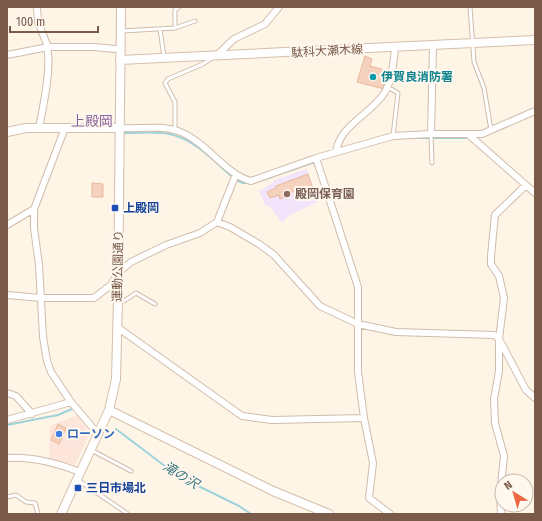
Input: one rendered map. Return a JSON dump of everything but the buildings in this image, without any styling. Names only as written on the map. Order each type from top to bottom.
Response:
[{"type":"street","points":[[37,7],[38,22],[47,47],[48,55],[46,87],[39,128]]},
{"type":"street","name":"運動公園通り","points":[[60,514],[99,435],[109,410],[116,379],[121,7]]},
{"type":"street","points":[[214,56],[234,39],[265,24],[279,7]]},
{"type":"street","name":"駄科大瀬木線","points":[[120,60],[535,40]]},
{"type":"street","points":[[431,136],[433,45]]},
{"type":"street","points":[[7,55],[47,47],[94,47],[115,49]]},
{"type":"street","points":[[336,152],[337,142],[345,131],[369,111],[386,91],[395,47]]},
{"type":"street","points":[[7,132],[26,128],[120,128],[175,130],[201,143],[236,174],[243,179],[251,181],[316,158],[393,136],[482,134],[535,112]]},
{"type":"street","points":[[65,128],[34,210],[34,228],[39,265],[43,337],[47,362],[51,372],[72,402],[99,435]]},
{"type":"street","points":[[469,135],[525,186],[535,193]]},
{"type":"street","points":[[316,158],[358,287],[358,372],[364,418],[373,463],[368,498],[390,514]]},
{"type":"street","points":[[7,295],[40,298],[94,298],[111,284],[118,273],[131,262],[148,253],[190,237],[217,222],[236,174]]},
{"type":"street","points":[[501,514],[500,494],[504,456],[495,423],[494,399],[499,371],[499,339],[504,298],[499,276],[491,264],[495,215],[525,186]]},
{"type":"street","points":[[7,225],[34,210]]},
{"type":"street","points":[[217,222],[230,227],[274,255],[320,306],[358,324],[396,332],[494,335],[499,339],[526,390],[535,398]]},
{"type":"street","points":[[117,327],[242,416],[272,420],[364,418]]},
{"type":"street","points":[[7,393],[16,396],[32,414]]},
{"type":"street","points":[[7,420],[72,402]]},
{"type":"street","points":[[109,410],[258,484],[329,514]]},
{"type":"street","points":[[7,458],[24,456],[62,464],[78,475]]},
{"type":"lane","points":[[176,28],[175,10],[178,7]]},
{"type":"lane","points":[[470,7],[474,62],[484,88],[491,130]]},
{"type":"lane","points":[[120,31],[176,28],[195,21]]},
{"type":"lane","points":[[160,29],[164,59]]},
{"type":"lane","points":[[175,130],[175,102],[165,83],[168,79],[204,64],[214,56]]},
{"type":"lane","points":[[391,89],[398,93],[393,136]]},
{"type":"lane","points":[[431,136],[432,163]]},
{"type":"lane","points":[[118,299],[124,301],[136,293],[155,304]]},
{"type":"lane","points":[[91,450],[130,471]]},
{"type":"lane","points":[[78,475],[128,514]]},
{"type":"lane","points":[[7,497],[16,495],[26,502],[35,503],[38,514]]},
{"type":"shaded area","name":"殿岡保育園","points":[[307,169],[318,202],[290,215],[282,223],[270,207],[266,206],[259,191],[273,183],[274,180]]},
{"type":"shaded area","points":[[77,415],[90,433],[75,465],[49,458],[50,426]]},
{"type":"waterway","points":[[125,133],[147,132],[169,134],[187,140],[202,150],[230,175]]},
{"type":"waterway","points":[[415,138],[466,138]]},
{"type":"waterway","points":[[262,180],[312,163]]},
{"type":"waterway","points":[[236,180],[243,183],[252,183]]},
{"type":"waterway","name":"滝の沢","points":[[7,425],[58,415],[72,409]]},
{"type":"waterway","name":"滝の沢","points":[[116,429],[178,476],[239,506],[251,514]]},
{"type":"place","name":"伊賀良消防署","points":[[373,77]]},
{"type":"place","name":"殿岡保育園","points":[[287,194]]},
{"type":"place","name":"上殿岡","points":[[115,208]]},
{"type":"place","name":"ローソン","points":[[59,434]]},
{"type":"place","name":"三日市場北","points":[[78,488]]},
{"type":"district","name":"上殿岡","points":[[92,121]]}]
